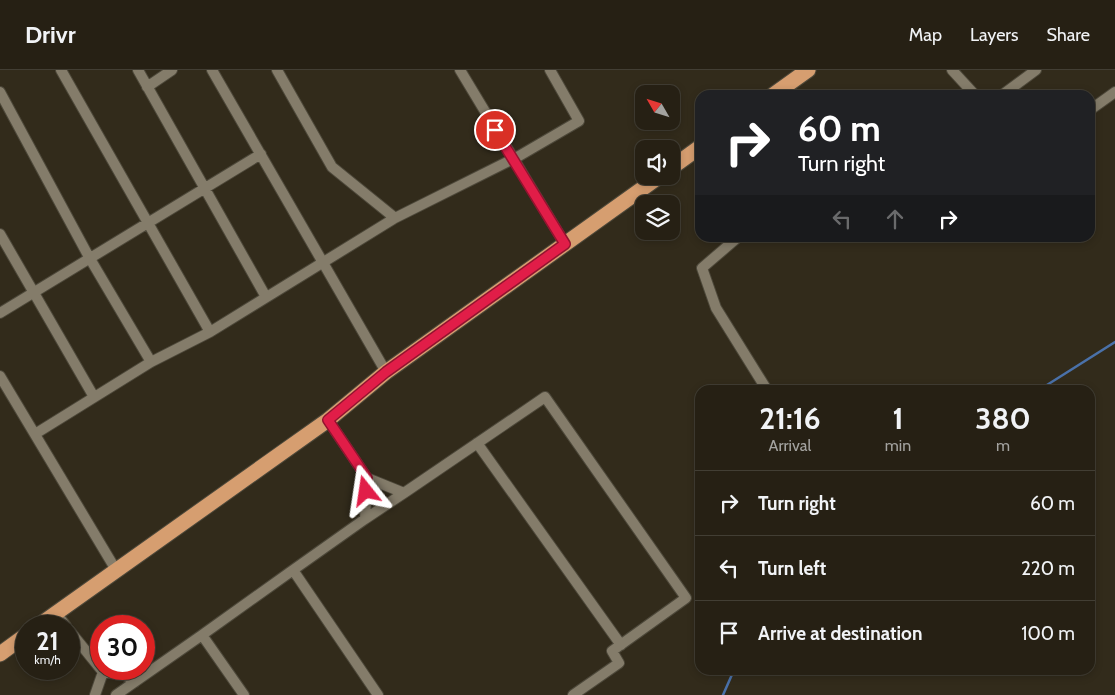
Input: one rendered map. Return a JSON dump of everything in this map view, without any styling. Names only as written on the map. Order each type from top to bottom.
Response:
[{"type":"highway","points":[[780,90],[808,70]]},
{"type":"highway","points":[[680,161],[695,151]]},
{"type":"highway","points":[[53,615],[328,420],[386,372],[647,185]]},
{"type":"highway","points":[[0,654],[15,643]]},
{"type":"street","points":[[62,70],[210,332]]},
{"type":"street","points":[[138,70],[206,187],[266,296]]},
{"type":"street","points":[[147,87],[172,70]]},
{"type":"street","points":[[212,70],[386,372]]},
{"type":"street","points":[[277,70],[332,166],[396,218]]},
{"type":"street","points":[[460,70],[565,244]]},
{"type":"street","points":[[35,434],[150,362],[210,332],[396,218],[512,159],[579,121],[550,70]]},
{"type":"street","points":[[952,70],[970,90]]},
{"type":"street","points":[[1009,90],[1036,70]]},
{"type":"street","points":[[0,92],[89,257],[150,362]]},
{"type":"street","points":[[1095,106],[1115,92]]},
{"type":"street","points":[[0,313],[89,257],[261,154]]},
{"type":"street","points":[[0,234],[94,397]]},
{"type":"street","points":[[731,242],[702,268],[716,308],[764,385]]},
{"type":"street","points":[[0,376],[116,570]]},
{"type":"street","points":[[116,695],[366,518],[545,397],[686,598],[612,651],[619,663],[572,695]]},
{"type":"street","points":[[328,420],[367,478],[404,493]]},
{"type":"street","points":[[477,443],[621,645]]},
{"type":"street","points":[[366,518],[367,478]]},
{"type":"street","points":[[293,570],[378,695]]},
{"type":"street","points":[[202,635],[244,695]]},
{"type":"street","points":[[80,644],[90,656]]},
{"type":"street","points":[[95,695],[100,680]]},
{"type":"waterway","points":[[1047,385],[1115,342]]},
{"type":"waterway","points":[[723,695],[732,675]]},
{"type":"route","points":[[366,491],[367,478],[328,420],[386,372],[565,244],[495,130]]}]
